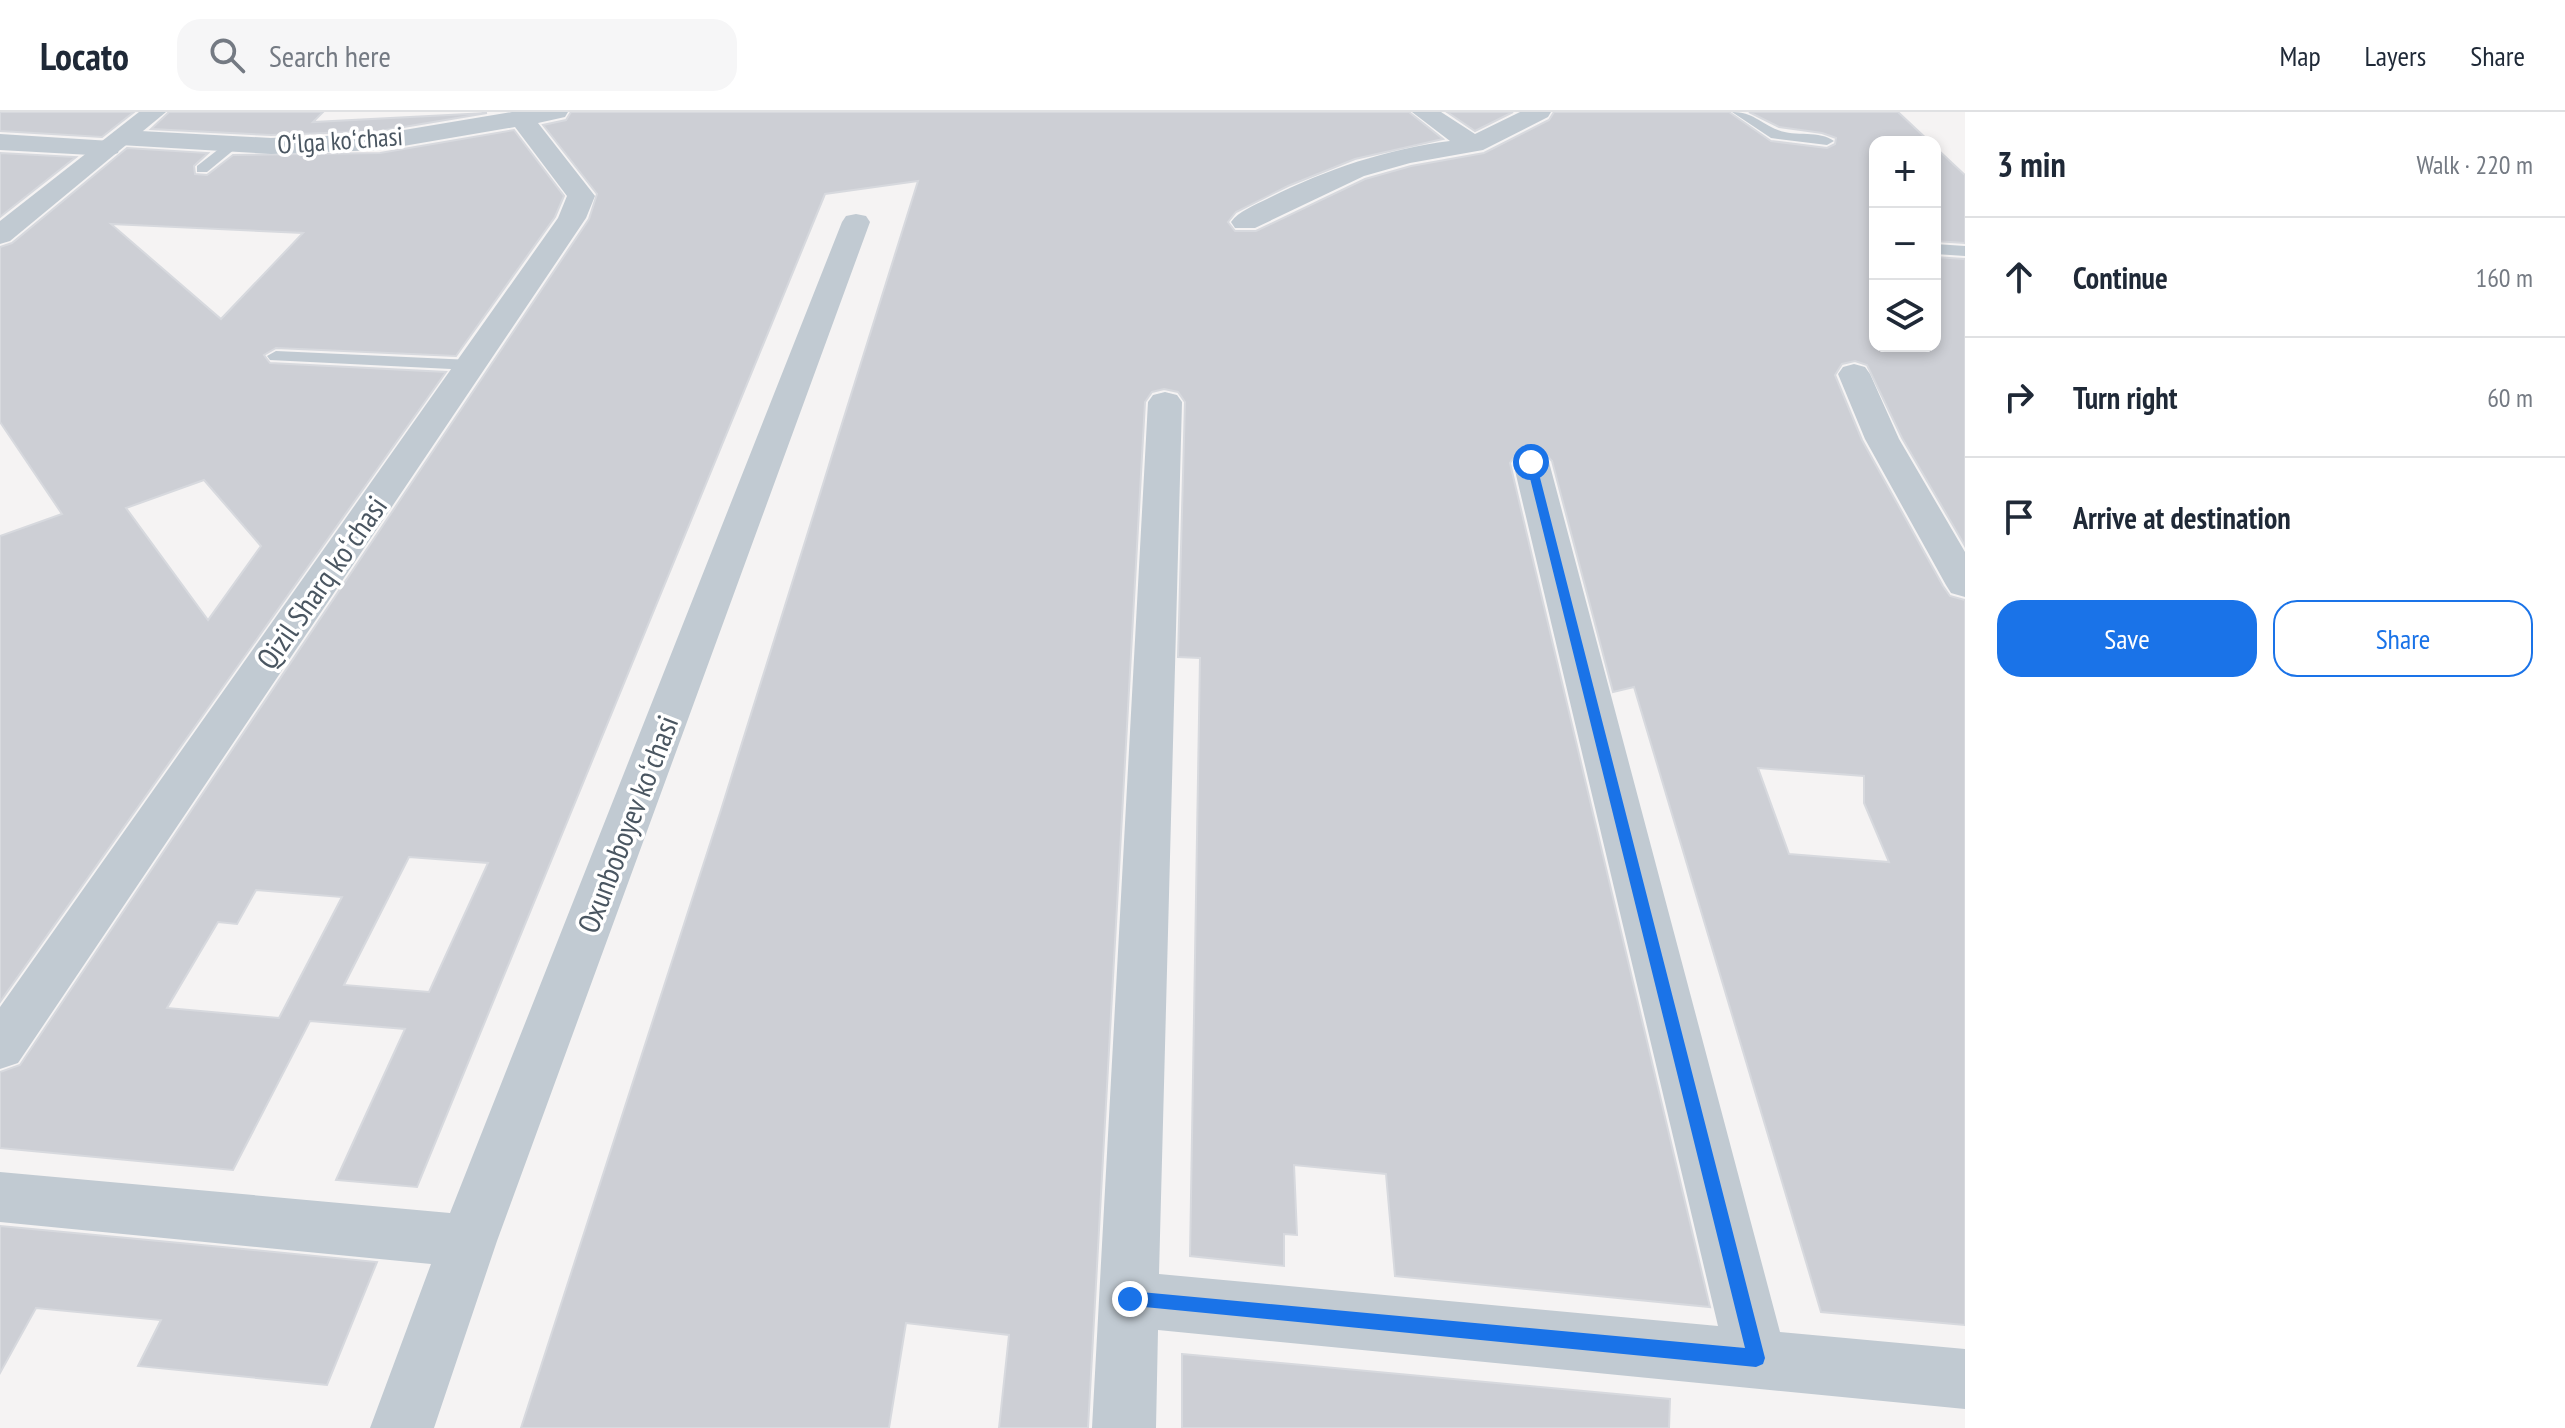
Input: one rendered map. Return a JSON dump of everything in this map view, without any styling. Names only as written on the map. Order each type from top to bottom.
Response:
[{"type":"street","points":[[0,235],[154,112]]},
{"type":"street","points":[[1424,112],[1474,145]]},
{"type":"street","points":[[1245,222],[1356,168],[1415,152],[1474,145],[1539,112]]},
{"type":"street","name":"Oʻlga koʻchasi","points":[[0,142],[380,142],[538,115]]},
{"type":"street","name":"Qizil Sharq koʻchasi","points":[[0,1048],[572,218],[581,196],[538,115]]},
{"type":"street","name":"Oxunboboyev koʻchasi","points":[[402,1428],[468,1241],[856,222]]},
{"type":"street","points":[[1854,374],[1882,439],[1965,585]]},
{"type":"street","points":[[1124,1428],[1165,402]]},
{"type":"street","points":[[1531,462],[1756,1358]]},
{"type":"street","points":[[0,1197],[468,1241]]},
{"type":"street","points":[[1130,1299],[1965,1379]]},
{"type":"lane","points":[[1739,112],[1776,135],[1827,141]]},
{"type":"lane","points":[[202,169],[234,144]]},
{"type":"lane","points":[[1941,249],[1965,251]]},
{"type":"lane","points":[[276,356],[471,365]]},
{"type":"building","points":[[0,112],[134,112],[102,137],[0,131]]},
{"type":"building","points":[[169,112],[323,112],[313,122],[487,113],[380,131],[271,135],[151,129]]},
{"type":"building","points":[[571,112],[1409,112],[1443,139],[1355,159],[1288,186],[1236,212],[1228,222],[1235,231],[1256,231],[1365,179],[1411,166],[1484,153],[1549,120],[1554,112],[1729,112],[1771,141],[1827,148],[1835,144],[1836,138],[1779,127],[1749,112],[1898,112],[1924,136],[1869,136],[1869,352],[1941,352],[1941,257],[1965,259],[1965,546],[1902,438],[1867,365],[1855,361],[1842,364],[1835,375],[1862,440],[1943,586],[1950,596],[1965,600],[1965,1325],[1821,1312],[1634,687],[1613,692],[1552,461],[1544,452],[1532,448],[1517,453],[1510,463],[1710,1307],[1395,1276],[1386,1174],[1294,1165],[1297,1235],[1284,1234],[1284,1266],[1190,1256],[1200,658],[1178,657],[1185,402],[1178,392],[1164,389],[1152,392],[1145,402],[1088,1428],[999,1428],[1009,1335],[906,1323],[889,1428],[521,1428],[721,810],[918,181],[825,194],[417,1187],[336,1180],[405,1029],[310,1021],[233,1170],[0,1148],[0,1072],[20,1065],[589,219],[597,194],[543,125],[566,120]],"holes":[[[1758,768],[1864,776],[1864,803],[1889,862],[1789,854]],[[409,857],[488,863],[429,992],[344,985]],[[256,890],[342,897],[279,1018],[167,1008],[218,922],[237,924]]]},
{"type":"building","points":[[1447,112],[1513,112],[1475,131]]},
{"type":"building","points":[[514,130],[564,196],[555,217],[456,356],[276,348],[264,355],[270,363],[446,372],[0,1002],[0,536],[62,514],[0,422],[0,247],[12,243],[127,148],[208,153],[194,166],[195,174],[207,175],[233,155],[380,153]],"holes":[[[111,224],[303,233],[221,319]],[[204,480],[261,546],[208,620],[126,508]]]},
{"type":"building","points":[[0,153],[76,157],[0,217]]},
{"type":"building","points":[[1941,153],[1965,175],[1965,243],[1941,241]]},
{"type":"building","points":[[0,1226],[377,1262],[327,1385],[138,1366],[161,1320],[36,1308],[0,1373]]},
{"type":"building","points":[[1182,1354],[1670,1399],[1669,1428],[1182,1428]]},
{"type":"route","points":[[1130,1299],[1756,1358],[1531,462]]}]
